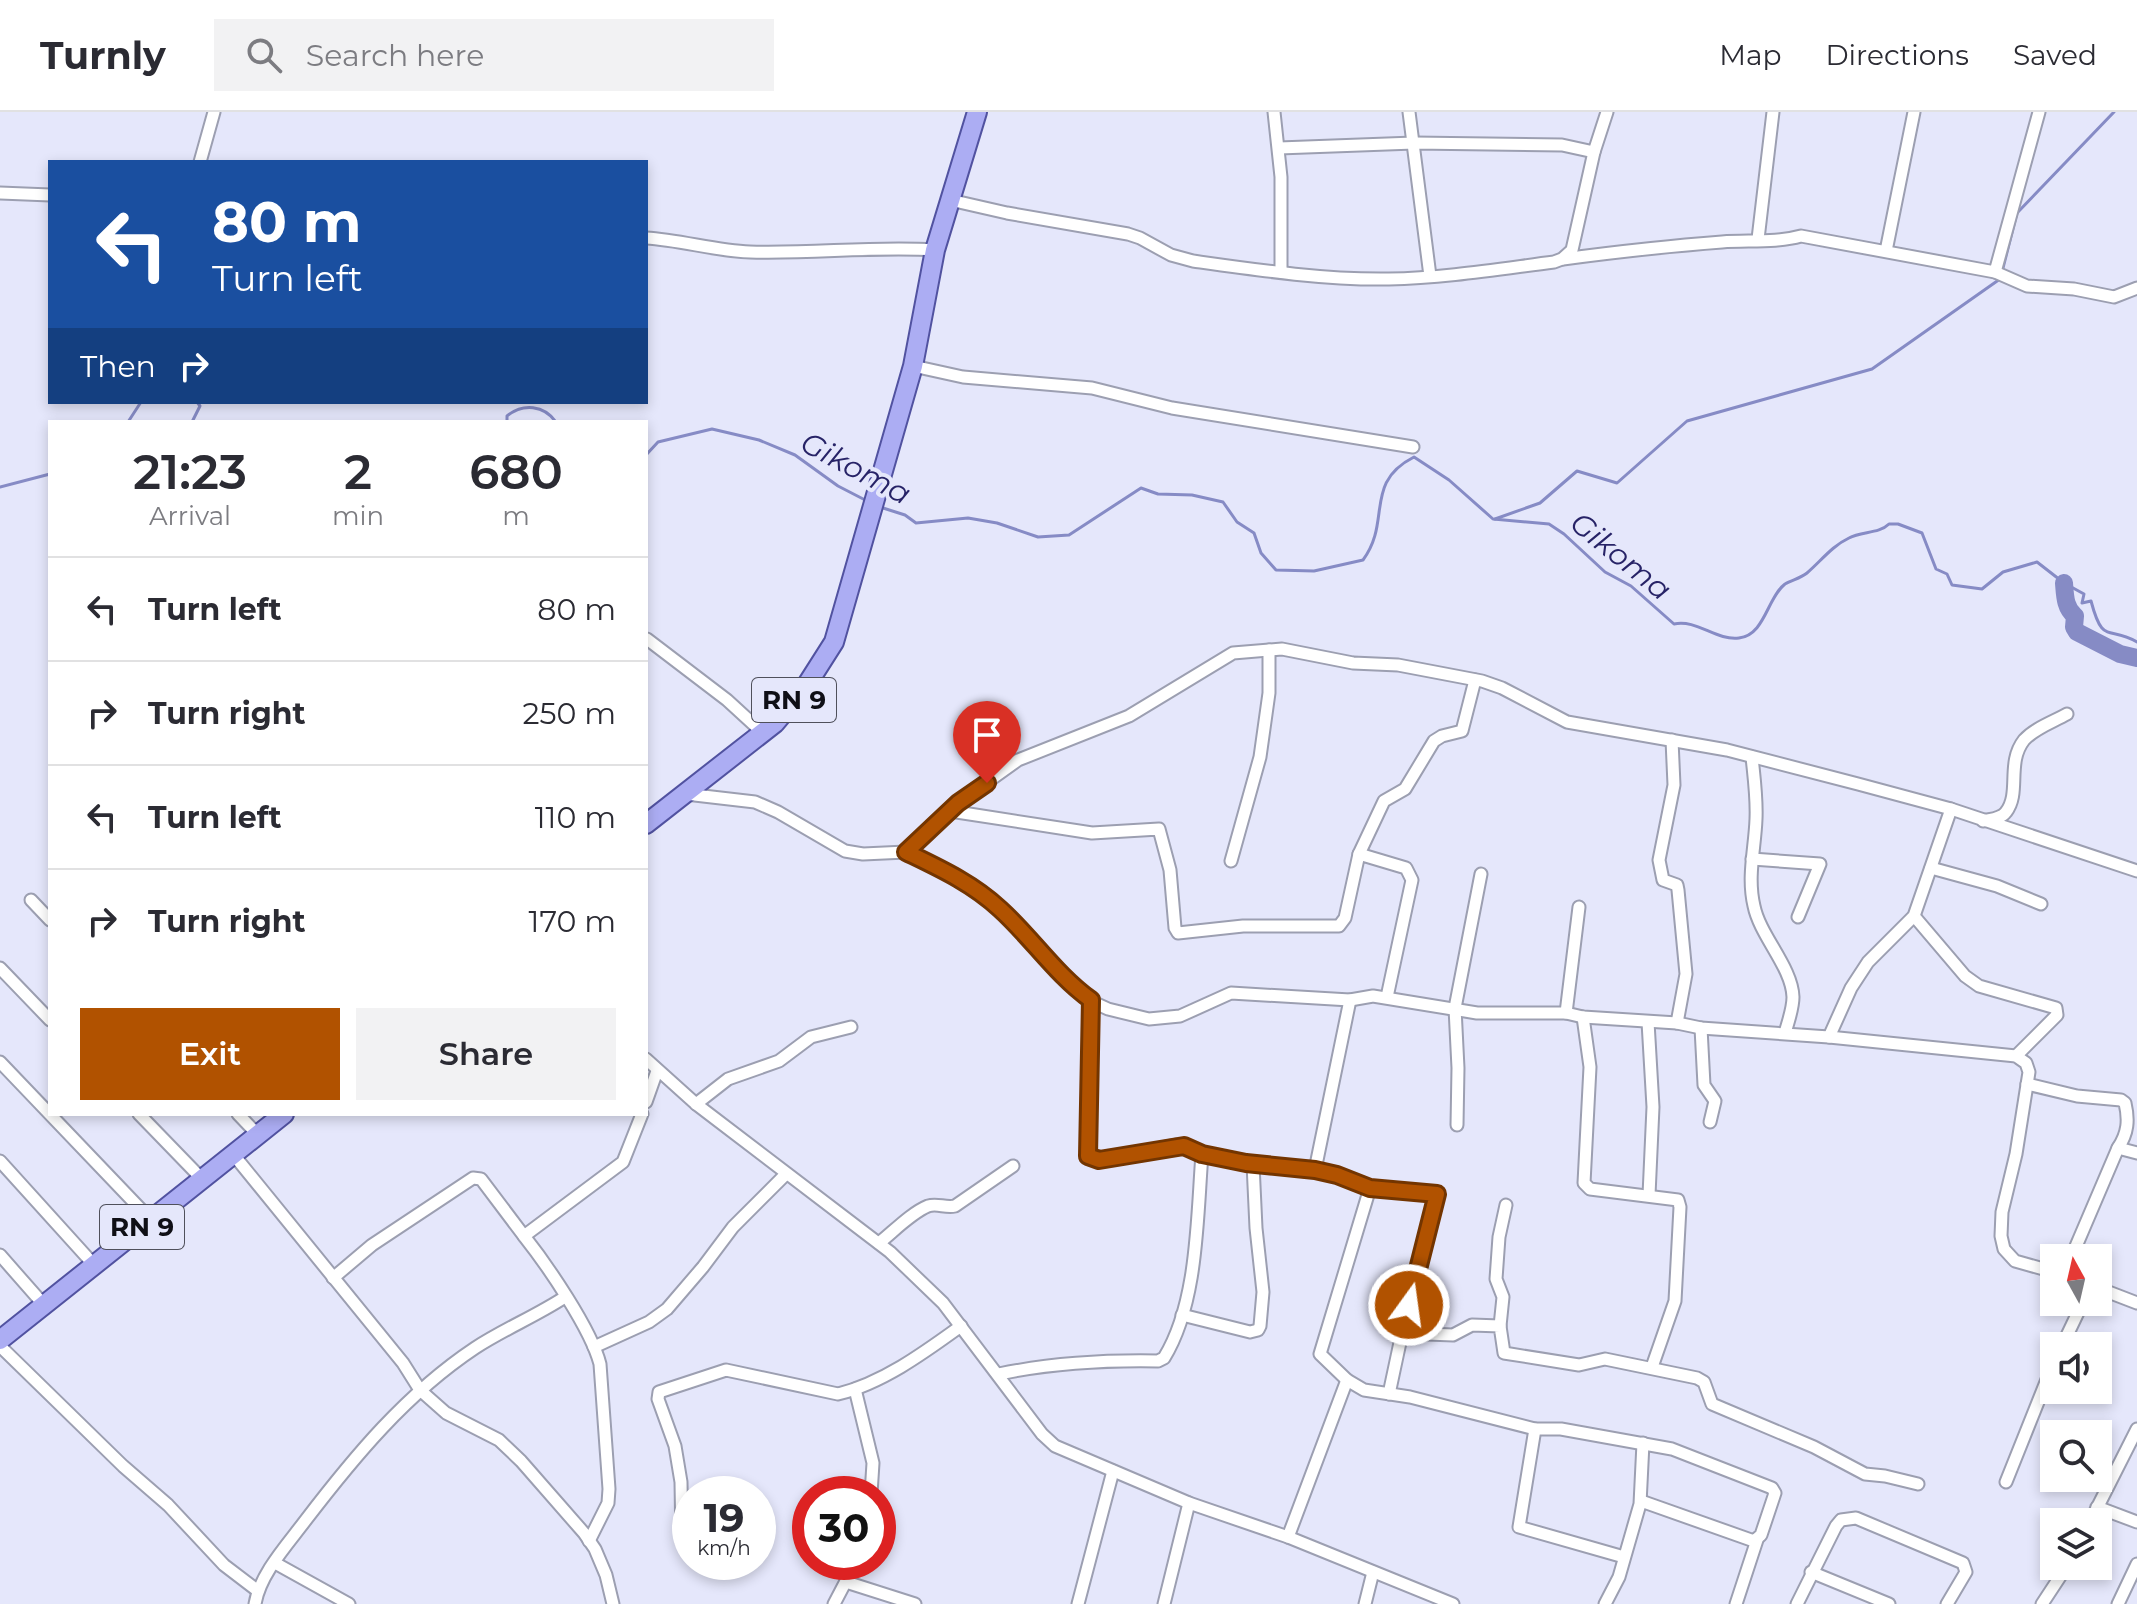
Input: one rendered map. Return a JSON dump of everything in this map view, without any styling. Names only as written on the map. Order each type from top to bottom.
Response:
[{"type":"main road","name":"RN 9","points":[[648,822],[763,733],[806,686],[834,642],[913,366],[935,250],[977,112]]},
{"type":"main road","name":"RN 9","points":[[0,1343],[282,1116]]},
{"type":"street","points":[[201,160],[214,112]]},
{"type":"street","points":[[1274,112],[1279,148],[1281,272]]},
{"type":"street","points":[[1409,112],[1430,276]]},
{"type":"street","points":[[1562,259],[1572,250],[1594,152],[1607,112]]},
{"type":"street","points":[[1758,239],[1773,112]]},
{"type":"street","points":[[1886,251],[1914,112]]},
{"type":"street","points":[[1995,272],[2039,112]]},
{"type":"street","points":[[1279,148],[1414,143],[1562,145],[1594,152]]},
{"type":"street","points":[[0,193],[48,195]]},
{"type":"street","points":[[950,200],[1128,234],[1171,255],[1193,261],[1281,272],[1373,278],[1430,276],[1758,239],[1784,241],[1801,236],[1995,272],[2027,286],[2074,289],[2114,297],[2137,288]]},
{"type":"street","points":[[648,238],[749,252],[888,247],[935,250]]},
{"type":"street","points":[[913,366],[963,377],[1092,388],[1172,408],[1413,447]]},
{"type":"street","points":[[648,640],[727,700],[763,733]]},
{"type":"street","points":[[1231,861],[1260,757],[1269,693],[1269,650]]},
{"type":"street","points":[[906,852],[950,811],[1018,760],[1129,716],[1233,653],[1295,650],[1353,663],[1398,665],[1475,680],[1502,688],[1567,722],[1752,757],[1951,809],[2137,871]]},
{"type":"street","points":[[950,811],[1092,833],[1159,829],[1170,870],[1178,933],[1258,925],[1339,926],[1345,918],[1359,854],[1384,801],[1405,789],[1434,741],[1462,731],[1475,680]]},
{"type":"street","points":[[1982,821],[2003,816],[2006,812],[2010,802],[2013,764],[2025,738],[2067,714]]},
{"type":"street","points":[[1672,740],[1674,785],[1659,860],[1663,880],[1677,885],[1678,890],[1686,974],[1677,1023]]},
{"type":"street","points":[[1752,757],[1756,820],[1751,893],[1754,908],[1792,992],[1793,1002],[1785,1033]]},
{"type":"street","points":[[686,793],[755,802],[845,851],[863,854],[906,852],[970,885],[1000,909],[1069,982],[1091,1000],[1108,1009],[1149,1019],[1180,1016],[1231,993],[1350,1000],[1373,996],[1477,1013],[1566,1013],[2016,1056],[2026,1063],[2029,1072],[2016,1154],[2002,1212],[2001,1236],[2004,1249],[2015,1261],[2040,1268]]},
{"type":"street","points":[[1829,1037],[1851,988],[1868,962],[1914,916],[1951,809]]},
{"type":"street","points":[[1359,854],[1406,868],[1411,875],[1387,997]]},
{"type":"street","points":[[1752,859],[1820,864],[1798,917]]},
{"type":"street","points":[[1931,868],[1997,886],[2041,904]]},
{"type":"street","points":[[1457,1125],[1455,1008],[1481,874]]},
{"type":"street","points":[[31,900],[48,918]]},
{"type":"street","points":[[1566,1013],[1579,907]]},
{"type":"street","points":[[1914,916],[1965,976],[1979,986],[2056,1008],[2057,1015],[2016,1056]]},
{"type":"street","points":[[0,968],[48,1018]]},
{"type":"street","points":[[1091,1000],[1088,1156],[1099,1160],[1176,1145],[1202,1154],[1253,1164],[1315,1170],[1370,1188],[1437,1194],[1389,1394]]},
{"type":"street","points":[[1315,1170],[1350,1000]]},
{"type":"street","points":[[1583,1017],[1590,1067],[1584,1183],[1590,1189],[1678,1200],[1680,1207],[1675,1301],[1652,1367]]},
{"type":"street","points":[[1648,1022],[1653,1107],[1649,1195]]},
{"type":"street","points":[[696,1104],[728,1079],[779,1061],[811,1037],[851,1027]]},
{"type":"street","points":[[1701,1028],[1704,1085],[1715,1101],[1710,1122]]},
{"type":"street","points":[[648,1061],[696,1104],[879,1243],[943,1303],[1042,1434],[1055,1446],[1189,1503],[1288,1537],[1453,1604]]},
{"type":"street","points":[[0,1062],[48,1112]]},
{"type":"street","points":[[648,1096],[657,1071]]},
{"type":"street","points":[[2027,1084],[2125,1103],[2128,1124],[2125,1137],[2077,1244]]},
{"type":"street","points":[[52,1116],[151,1220]]},
{"type":"street","points":[[141,1116],[202,1179]]},
{"type":"street","points":[[240,1116],[258,1135]]},
{"type":"street","points":[[524,1236],[623,1162],[641,1116]]},
{"type":"street","points":[[2118,1148],[2137,1153]]},
{"type":"street","points":[[233,1154],[403,1363],[420,1390],[446,1413],[499,1440],[521,1461],[589,1541],[606,1575],[613,1604]]},
{"type":"street","points":[[999,1374],[1044,1364],[1160,1360],[1167,1353],[1182,1315],[1196,1232],[1202,1154]]},
{"type":"street","points":[[0,1161],[95,1266]]},
{"type":"street","points":[[1182,1315],[1250,1332],[1258,1330],[1260,1326],[1263,1292],[1253,1164]]},
{"type":"street","points":[[879,1243],[924,1208],[955,1206],[1013,1166]]},
{"type":"street","points":[[594,1347],[649,1322],[667,1309],[738,1221],[786,1174]]},
{"type":"street","points":[[333,1278],[372,1245],[473,1178],[481,1179],[524,1236],[594,1347],[603,1386],[609,1489],[608,1503],[589,1541]]},
{"type":"street","points":[[1370,1188],[1320,1354],[1347,1380],[1364,1390],[1410,1397],[1535,1429],[1561,1429],[1643,1443],[1686,1454],[1772,1488],[1775,1498],[1736,1604]]},
{"type":"street","points":[[1506,1205],[1499,1237],[1496,1279],[1503,1293],[1500,1326],[1502,1351],[1509,1355],[1564,1364],[1579,1365],[1605,1359],[1697,1378],[1704,1382],[1712,1404],[1814,1447],[1854,1470],[1918,1484]]},
{"type":"street","points":[[0,1255],[44,1305]]},
{"type":"street","points":[[2112,1293],[2137,1303]]},
{"type":"street","points":[[255,1604],[258,1591],[305,1521],[371,1439],[420,1390],[472,1350],[565,1297]]},
{"type":"street","points":[[1402,1333],[1453,1335],[1472,1325],[1500,1326]]},
{"type":"street","points":[[680,1476],[675,1446],[658,1399],[659,1392],[726,1370],[829,1394],[855,1389],[921,1355],[961,1326]]},
{"type":"street","points":[[0,1343],[123,1466],[168,1505],[224,1565],[258,1591]]},
{"type":"street","points":[[1288,1537],[1347,1380]]},
{"type":"street","points":[[855,1389],[873,1463],[872,1476]]},
{"type":"street","points":[[2006,1482],[2040,1397]]},
{"type":"street","points":[[1535,1429],[1519,1527],[1624,1557]]},
{"type":"street","points":[[2137,1429],[2097,1507],[2137,1522]]},
{"type":"street","points":[[1605,1604],[1619,1577],[1641,1501],[1643,1443]]},
{"type":"street","points":[[1078,1604],[1113,1471]]},
{"type":"street","points":[[1641,1501],[1746,1540],[1757,1540]]},
{"type":"street","points":[[1164,1604],[1189,1503]]},
{"type":"street","points":[[1797,1604],[1836,1526],[1841,1520],[1856,1518],[1963,1563],[1966,1572],[1947,1604]]},
{"type":"street","points":[[275,1563],[349,1604]]},
{"type":"street","points":[[2118,1604],[2137,1564]]},
{"type":"street","points":[[1365,1604],[1373,1572]]},
{"type":"street","points":[[1811,1572],[1889,1604]]},
{"type":"street","points":[[2042,1604],[2058,1580]]},
{"type":"street","points":[[834,1604],[846,1582],[915,1604]]},
{"type":"waterway","points":[[2002,272],[2017,213],[2114,112]]},
{"type":"waterway","points":[[1495,519],[1540,503],[1577,471],[1617,483],[1687,421],[1872,369],[2000,279]]},
{"type":"waterway","name":"Gikoma","points":[[129,420],[140,404]]},
{"type":"waterway","name":"Gikoma","points":[[193,420],[198,404]]},
{"type":"waterway","name":"Gikoma","points":[[507,420],[513,412],[526,408],[539,409],[554,420]]},
{"type":"waterway","name":"Gikoma","points":[[648,453],[658,442],[712,429],[759,440],[795,455],[838,486],[869,502]]},
{"type":"waterway","name":"Gikoma","points":[[880,507],[905,515],[916,523],[968,518],[997,523],[1038,537],[1069,535],[1141,488],[1158,494],[1192,495],[1223,502],[1237,522],[1254,533],[1261,553],[1276,570],[1314,571],[1363,560],[1376,531],[1383,491],[1398,467],[1414,457],[1449,480],[1493,519],[1549,524],[1605,572],[1631,586],[1674,624],[1691,624],[1731,638],[1748,635],[1760,623],[1779,590],[1807,573],[1837,545],[1854,536],[1898,524],[1922,533],[1936,569],[1947,574],[1952,585],[1982,589],[2003,572],[2037,562],[2084,594],[2082,603],[2091,601],[2103,629],[2137,642]]},
{"type":"waterway","name":"Gikoma","points":[[0,487],[48,475]]},
{"type":"waterway","points":[[2064,583],[2066,601],[2075,616],[2077,632],[2120,654],[2137,658]]},
{"type":"route","points":[[987,783],[958,803],[906,852],[970,885],[1000,909],[1069,982],[1091,1000],[1087,1151],[1090,1159],[1099,1160],[1176,1145],[1246,1163],[1315,1170],[1370,1188],[1437,1194],[1409,1305]]}]
